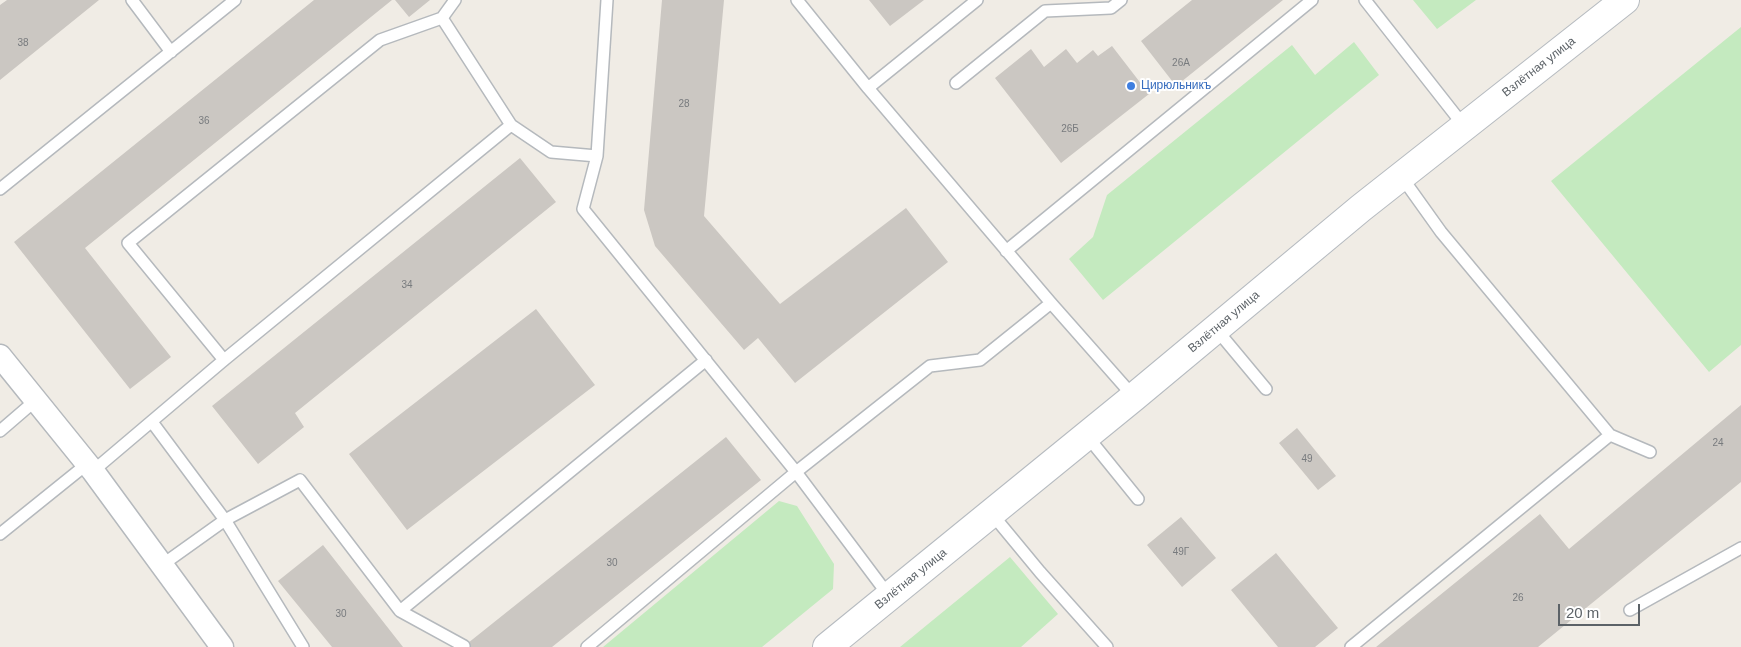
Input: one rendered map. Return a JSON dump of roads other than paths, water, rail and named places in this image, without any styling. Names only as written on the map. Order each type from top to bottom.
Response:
[{"type":"main road","name":"Взлётная улица","points":[[827,647],[992,514],[1401,176],[1625,0]]},
{"type":"street","points":[[0,356],[90,467],[222,647]]},
{"type":"lane","points":[[132,0],[172,52]]},
{"type":"lane","points":[[0,189],[235,0]]},
{"type":"lane","points":[[224,360],[128,244],[380,40],[442,18],[455,0]]},
{"type":"lane","points":[[607,0],[597,156],[583,209],[796,472],[889,596]]},
{"type":"lane","points":[[797,0],[868,88],[1006,251],[1134,397]]},
{"type":"lane","points":[[868,88],[977,0]]},
{"type":"lane","points":[[956,83],[1045,11],[1111,8],[1121,0]]},
{"type":"lane","points":[[1006,251],[1312,0]]},
{"type":"lane","points":[[1365,0],[1464,126]]},
{"type":"lane","points":[[442,18],[511,125],[551,152],[597,156]]},
{"type":"lane","points":[[0,534],[152,422],[224,360],[511,125]]},
{"type":"lane","points":[[1401,176],[1441,232],[1610,435],[1650,452]]},
{"type":"lane","points":[[587,647],[796,472],[930,366],[980,360],[1051,303]]},
{"type":"lane","points":[[1216,329],[1266,388]]},
{"type":"lane","points":[[400,611],[706,360]]},
{"type":"lane","points":[[0,431],[36,400]]},
{"type":"lane","points":[[152,422],[225,520],[302,647]]},
{"type":"lane","points":[[1351,647],[1610,435]]},
{"type":"lane","points":[[1087,436],[1138,499]]},
{"type":"lane","points":[[162,565],[225,520],[300,480],[400,611],[464,646]]},
{"type":"lane","points":[[992,514],[1040,572],[1107,647]]},
{"type":"lane","points":[[1630,610],[1741,548]]},
{"type":"place","name":"Цирюльникъ","points":[[1131,86]]}]
